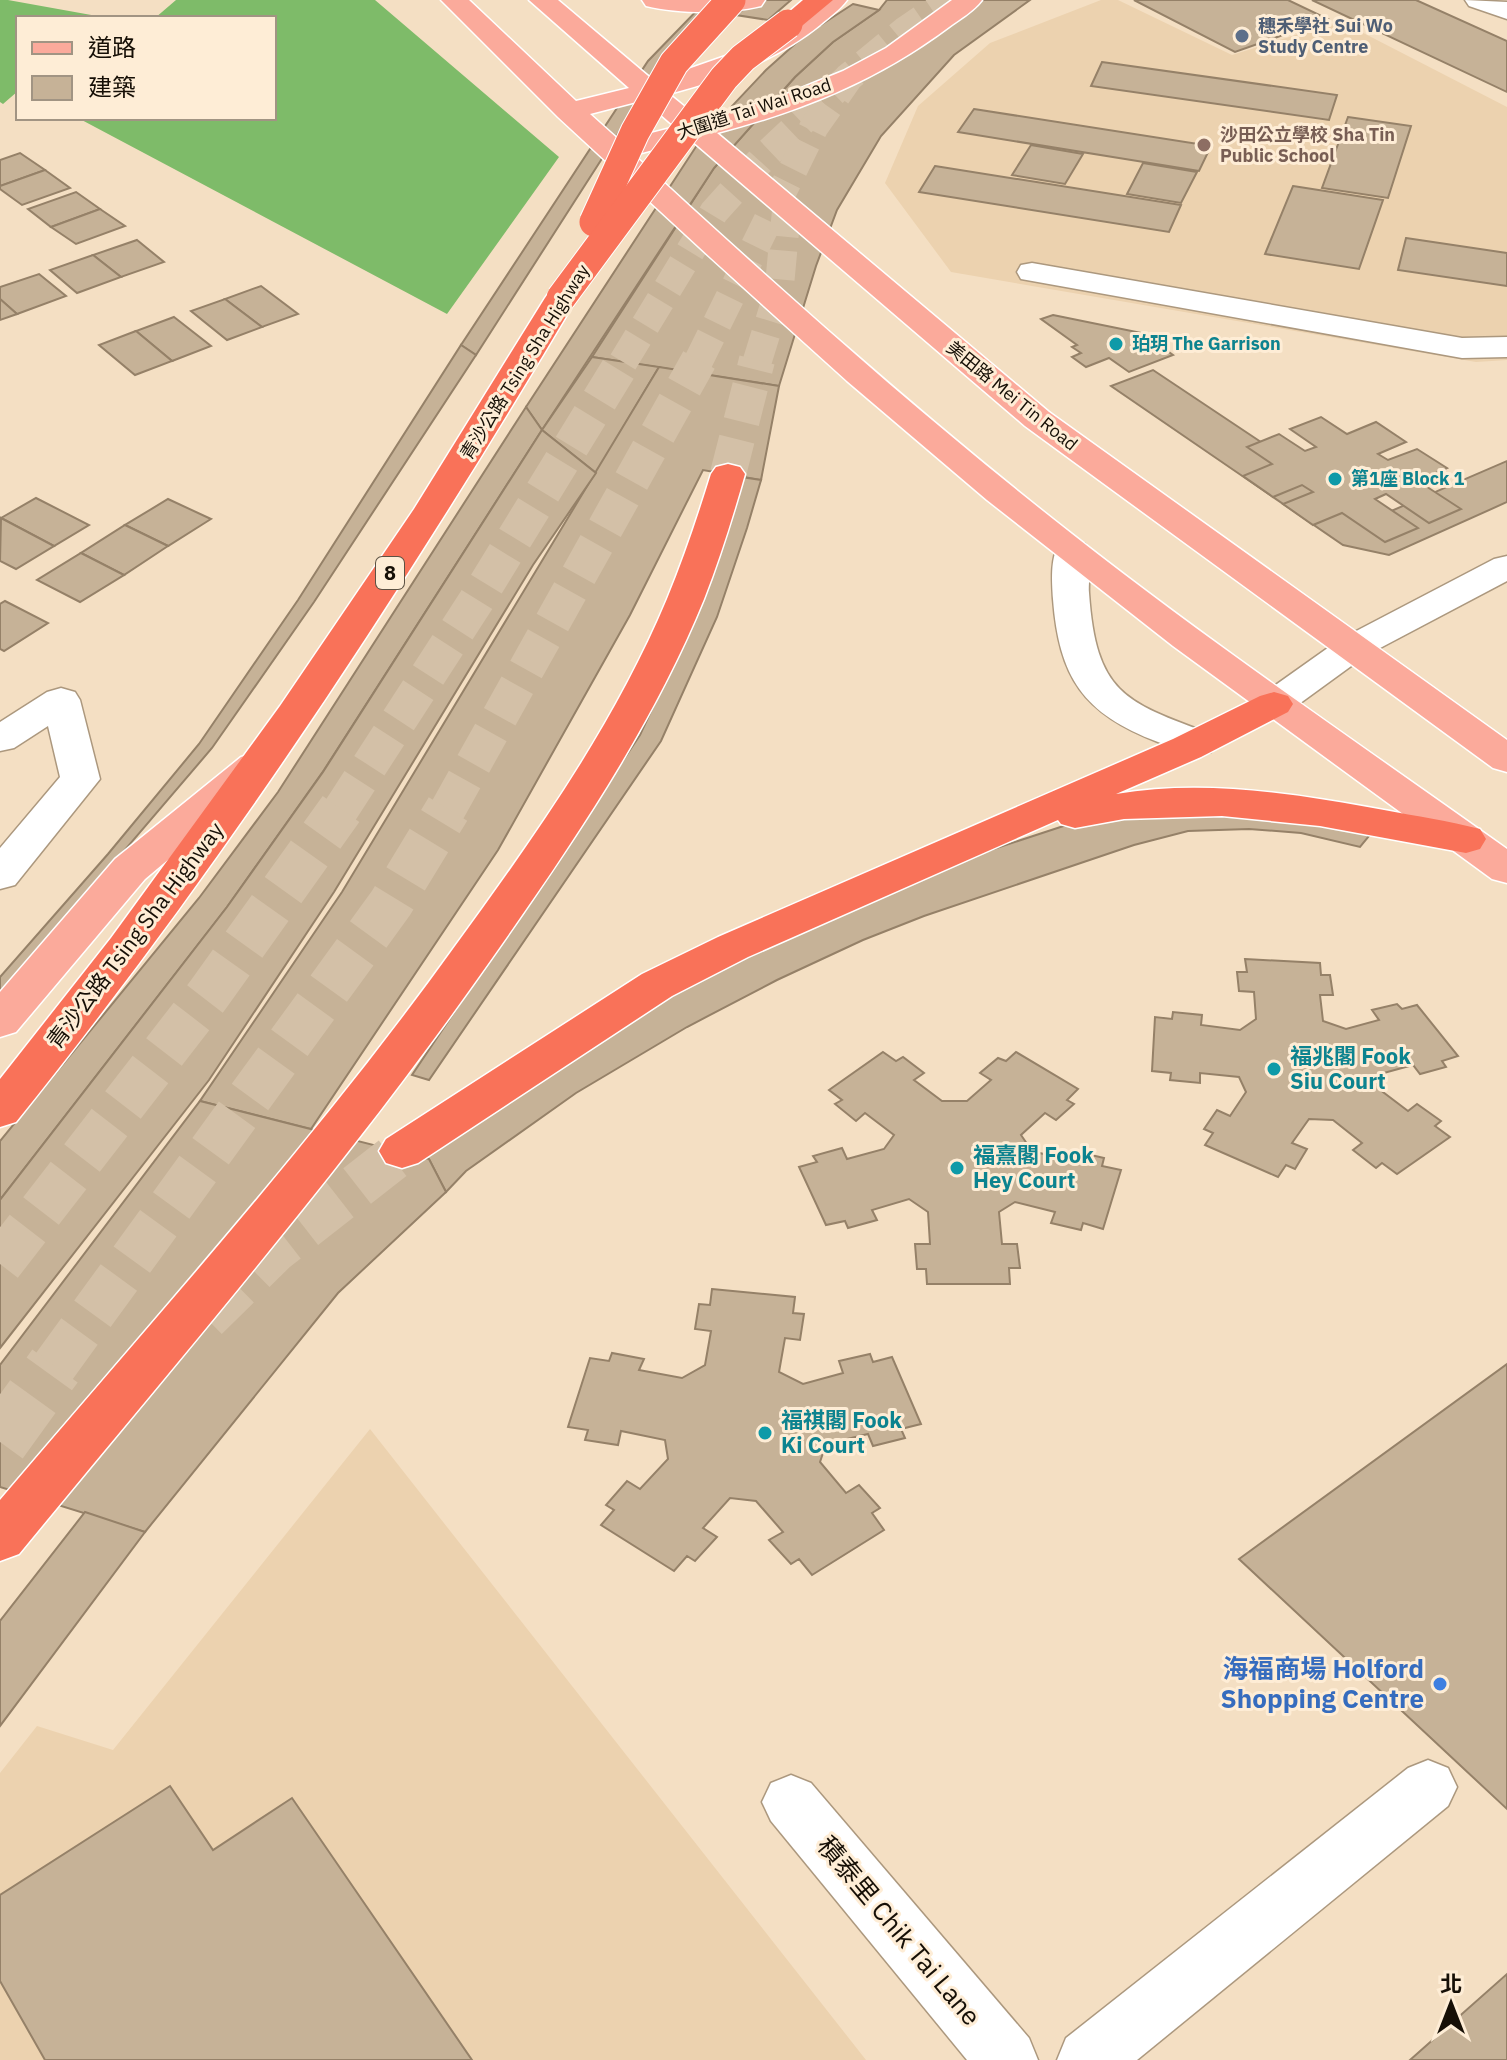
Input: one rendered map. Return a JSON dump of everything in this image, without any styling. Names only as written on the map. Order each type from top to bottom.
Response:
[{"type":"highway","points":[[561,298],[642,118],[674,63],[731,0]]},
{"type":"highway","name":"青沙公路 Tsing Sha Highway","points":[[0,1110],[114,967],[266,757],[369,606],[509,386],[561,298],[724,78],[743,58],[820,0]]},
{"type":"highway","points":[[0,1538],[390,1068],[520,887],[618,738],[691,588],[715,523],[728,474]]},
{"type":"highway","points":[[402,1151],[657,985],[733,947],[1197,743],[1274,704]]},
{"type":"highway","points":[[987,836],[1098,809],[1156,803],[1229,803],[1319,812],[1466,839]]},
{"type":"highway","points":[[0,1569],[55,1504]]},
{"type":"main road","points":[[454,0],[568,111],[817,340],[1072,552],[1274,704],[1507,869]]},
{"type":"main road","name":"美田路 Mei Tin Road","points":[[542,0],[1037,419],[1507,759]]},
{"type":"main road","points":[[655,0],[710,3],[752,0]]},
{"type":"main road","points":[[568,111],[649,90],[755,56],[795,31],[834,0]]},
{"type":"main road","name":"大圍道 Tai Wai Road","points":[[613,152],[803,96],[884,61],[969,0]]},
{"type":"main road","name":"青沙公路 Tsing Sha Highway","points":[[0,1021],[130,869],[266,757]]},
{"type":"street","points":[[1478,0],[1507,11]]},
{"type":"street","points":[[1032,272],[1462,348],[1507,347]]},
{"type":"street","points":[[1072,552],[1068,597],[1085,671],[1100,693],[1122,710],[1142,722],[1197,743]]},
{"type":"street","points":[[1274,704],[1352,648],[1507,567]]},
{"type":"street","points":[[0,739],[61,700],[80,779],[0,875]]},
{"type":"street","points":[[1088,2060],[1428,1787]]},
{"type":"street","name":"積泰里 Chik Tai Lane","points":[[791,1802],[1007,2060]]},
{"type":"shaded area","name":"沙田公立學校 Sha Tin Public School","points":[[1101,0],[1118,0],[1232,55],[1340,21],[1507,107],[1507,360],[1476,362],[951,272],[885,183],[918,106],[990,43]]},
{"type":"shaded area","points":[[370,1429],[866,2060],[0,2060],[0,1773],[37,1726],[113,1750]]},
{"type":"green space","points":[[0,0],[97,16],[16,16],[16,93],[3,104],[0,102]]},
{"type":"green space","points":[[176,0],[375,0],[559,157],[447,314],[82,120],[276,120],[276,16],[157,16]]},
{"type":"building","points":[[707,0],[720,0],[662,65],[476,355],[461,345],[648,61]]},
{"type":"building","points":[[755,0],[791,0],[768,20],[736,15]]},
{"type":"building","points":[[887,0],[1030,0],[954,55],[881,136],[837,210],[816,266],[779,386],[592,357],[714,168],[795,77],[833,42],[879,10]]},
{"type":"building","name":"穗禾學社 Sui Wo Study Centre","points":[[1134,0],[1288,0],[1328,19],[1235,52]]},
{"type":"building","points":[[1312,0],[1416,0],[1507,41],[1507,92]]},
{"type":"building","points":[[853,4],[879,10],[833,42],[795,77],[714,168],[542,430],[526,407],[701,139],[766,70],[804,36]]},
{"type":"building","points":[[1102,62],[1337,95],[1329,120],[1091,86]]},
{"type":"building","points":[[974,109],[1211,146],[1199,171],[958,132]]},
{"type":"building","points":[[1348,117],[1411,126],[1388,198],[1322,188]]},
{"type":"building","points":[[1031,145],[1083,154],[1065,184],[1012,175]]},
{"type":"building","points":[[20,153],[45,170],[0,186],[0,160]]},
{"type":"building","points":[[1143,163],[1197,172],[1181,203],[1127,194]]},
{"type":"building","points":[[935,166],[1181,205],[1169,232],[919,192]]},
{"type":"building","points":[[45,170],[70,188],[22,205],[0,189],[0,186]]},
{"type":"building","points":[[1293,186],[1383,200],[1359,269],[1265,254]]},
{"type":"building","points":[[76,192],[100,209],[51,227],[28,209]]},
{"type":"building","points":[[100,209],[125,226],[76,244],[51,227]]},
{"type":"building","points":[[1406,238],[1507,253],[1507,286],[1398,270]]},
{"type":"building","points":[[137,240],[164,262],[121,277],[93,255]]},
{"type":"building","points":[[93,255],[121,277],[77,293],[50,270]]},
{"type":"building","points":[[39,274],[66,296],[17,314],[0,299],[0,287]]},
{"type":"building","points":[[261,286],[298,314],[262,327],[225,299]]},
{"type":"building","points":[[0,299],[17,314],[0,320]]},
{"type":"building","points":[[225,299],[262,327],[227,340],[191,311]]},
{"type":"building","name":"珀玥 The Garrison","points":[[1053,315],[1166,338],[1155,342],[1173,355],[1129,372],[1109,358],[1086,367],[1072,357],[1081,353],[1072,347],[1077,345],[1041,319]]},
{"type":"building","points":[[174,317],[211,346],[172,361],[136,331]]},
{"type":"building","points":[[136,331],[172,361],[135,375],[99,345]]},
{"type":"building","points":[[461,345],[476,355],[314,602],[212,748],[0,996],[0,977],[199,744],[298,600]]},
{"type":"building","points":[[592,357],[659,367],[596,473],[542,430]]},
{"type":"building","points":[[659,367],[779,386],[761,480],[703,470],[630,615],[498,850],[311,1129],[200,1101],[342,892]]},
{"type":"building","points":[[1153,370],[1375,518],[1507,461],[1507,502],[1389,555],[1343,545],[1111,386]]},
{"type":"building","points":[[526,407],[542,430],[324,770],[227,907],[0,1200],[0,1141],[199,898],[278,792]]},
{"type":"building","name":"第1座 Block 1","points":[[1321,417],[1347,434],[1376,422],[1406,442],[1378,454],[1388,460],[1417,449],[1447,468],[1418,481],[1461,509],[1429,523],[1386,494],[1375,499],[1418,528],[1385,542],[1342,513],[1313,525],[1283,504],[1313,492],[1302,485],[1273,497],[1243,476],[1272,464],[1247,447],[1279,434],[1305,451],[1316,447],[1290,429]]},
{"type":"building","points":[[542,430],[596,473],[533,565],[334,892],[209,1080],[0,1348],[0,1200],[227,907],[323,772]]},
{"type":"building","points":[[741,477],[761,480],[747,528],[717,617],[661,741],[429,1080],[412,1075],[640,735],[696,614]]},
{"type":"building","points":[[36,498],[89,525],[54,546],[1,518]]},
{"type":"building","points":[[168,499],[211,519],[168,546],[125,525]]},
{"type":"building","points":[[1,518],[54,546],[16,569],[0,561]]},
{"type":"building","points":[[125,525],[168,546],[124,575],[81,553]]},
{"type":"building","points":[[81,553],[124,575],[80,602],[37,580]]},
{"type":"building","points":[[5,601],[48,623],[4,651],[0,649],[0,604]]},
{"type":"building","points":[[1103,813],[1383,819],[1360,847],[1301,833],[1249,829],[1188,831],[1134,845],[924,916],[777,980],[687,1027],[576,1093],[466,1171],[446,1192],[429,1159],[413,1155],[770,934],[960,860]]},
{"type":"building","name":"福兆閣 Fook Siu Court","points":[[1245,959],[1320,963],[1321,975],[1330,975],[1333,995],[1320,995],[1323,1021],[1346,1029],[1379,1020],[1372,1010],[1397,1004],[1402,1009],[1417,1005],[1458,1056],[1442,1061],[1446,1067],[1420,1074],[1413,1065],[1380,1074],[1379,1089],[1408,1111],[1417,1104],[1441,1121],[1435,1126],[1450,1137],[1397,1174],[1382,1163],[1376,1168],[1353,1150],[1362,1143],[1333,1120],[1309,1119],[1292,1143],[1307,1149],[1295,1169],[1286,1165],[1278,1177],[1205,1145],[1213,1133],[1204,1129],[1217,1110],[1230,1116],[1246,1092],[1239,1077],[1200,1073],[1200,1083],[1170,1080],[1171,1073],[1152,1071],[1155,1017],[1172,1019],[1173,1012],[1202,1015],[1201,1025],[1240,1030],[1256,1019],[1254,992],[1239,991],[1237,972],[1247,972]]},
{"type":"building","name":"福熹閣 Fook Hey Court","points":[[883,1052],[896,1061],[903,1057],[924,1073],[914,1080],[942,1101],[967,1101],[991,1080],[980,1073],[998,1058],[1006,1061],[1016,1052],[1078,1089],[1067,1100],[1074,1104],[1056,1120],[1045,1113],[1021,1135],[1032,1151],[1071,1161],[1074,1151],[1104,1158],[1102,1166],[1121,1170],[1103,1229],[1083,1223],[1081,1230],[1051,1223],[1055,1212],[1015,1202],[999,1212],[1002,1244],[1017,1244],[1020,1268],[1009,1268],[1010,1284],[927,1284],[926,1269],[917,1269],[915,1244],[930,1244],[928,1212],[909,1199],[872,1210],[877,1220],[848,1228],[845,1221],[826,1225],[799,1167],[817,1162],[813,1156],[842,1148],[847,1159],[884,1149],[894,1135],[865,1113],[856,1121],[835,1104],[842,1100],[829,1090]]},
{"type":"building","points":[[200,1101],[429,1159],[446,1192],[338,1293],[145,1532],[0,1487],[0,1365]]},
{"type":"building","name":"福祺閣 Fook Ki Court","points":[[712,1289],[795,1297],[793,1313],[804,1314],[800,1340],[785,1338],[779,1372],[803,1384],[843,1373],[839,1361],[870,1354],[873,1362],[892,1357],[921,1424],[901,1429],[905,1438],[873,1446],[868,1434],[826,1444],[820,1462],[846,1493],[859,1485],[880,1508],[872,1513],[884,1530],[812,1575],[799,1559],[791,1564],[769,1540],[783,1532],[756,1501],[730,1498],[703,1528],[717,1537],[695,1561],[687,1556],[674,1571],[601,1525],[614,1510],[606,1505],[627,1481],[640,1489],[668,1459],[665,1440],[621,1431],[618,1445],[585,1440],[588,1430],[568,1427],[590,1358],[609,1361],[612,1353],[644,1359],[639,1370],[682,1378],[705,1365],[711,1331],[695,1329],[699,1304],[710,1305]]},
{"type":"building","name":"海福商場 Holford Shopping Centre","points":[[1507,1364],[1507,1809],[1239,1559]]},
{"type":"building","points":[[85,1512],[145,1532],[0,1726],[0,1621]]},
{"type":"building","points":[[170,1786],[213,1850],[292,1798],[472,2060],[45,2060],[0,1981],[0,1895]]},
{"type":"building","points":[[1507,1974],[1507,2060],[1410,2060]]},
{"type":"tunnel","points":[[699,360],[814,127],[849,77],[905,31],[950,0]]},
{"type":"tunnel","points":[[623,362],[714,212],[762,159],[849,77]]},
{"type":"tunnel","points":[[757,362],[779,291],[787,205]]},
{"type":"tunnel","points":[[340,811],[476,601],[624,360]]},
{"type":"tunnel","points":[[447,811],[699,360]]},
{"type":"tunnel","points":[[728,474],[757,360]]},
{"type":"tunnel","points":[[0,1264],[208,995],[341,809]]},
{"type":"tunnel","points":[[53,1368],[391,903],[448,809]]},
{"type":"tunnel","points":[[206,1318],[275,1250],[402,1151]]},
{"type":"tunnel","points":[[0,1442],[55,1366]]},
{"type":"place","name":"穗禾學社 Sui Wo Study Centre","points":[[1242,36]]},
{"type":"place","name":"沙田公立學校 Sha Tin Public School","points":[[1204,145]]},
{"type":"place","name":"珀玥 The Garrison","points":[[1116,344]]},
{"type":"place","name":"第1座 Block 1","points":[[1335,479]]},
{"type":"place","name":"福兆閣 Fook Siu Court","points":[[1274,1069]]},
{"type":"place","name":"福熹閣 Fook Hey Court","points":[[957,1168]]},
{"type":"place","name":"福祺閣 Fook Ki Court","points":[[765,1433]]},
{"type":"place","name":"海福商場 Holford Shopping Centre","points":[[1440,1684]]}]
